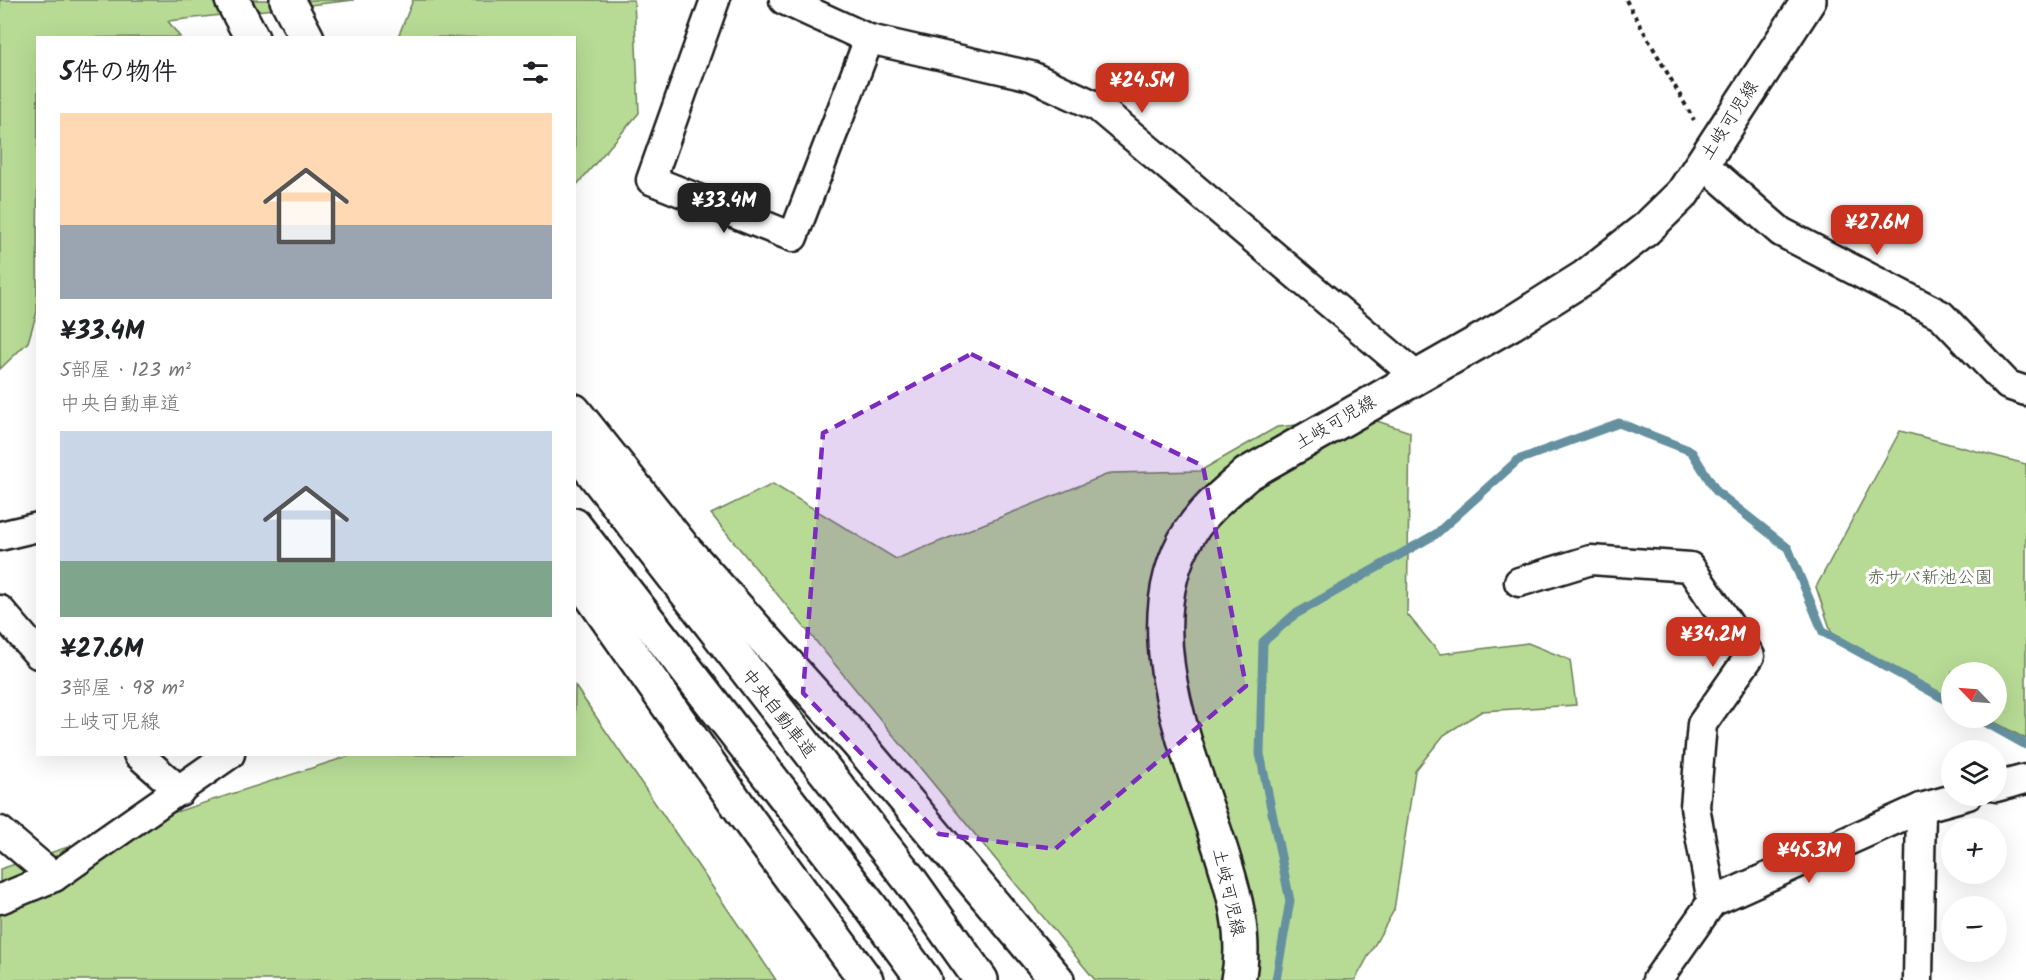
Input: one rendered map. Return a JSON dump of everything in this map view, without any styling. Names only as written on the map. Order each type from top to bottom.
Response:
[{"type":"main road","points":[[232,0],[251,36]]},
{"type":"main road","points":[[287,0],[305,35]]},
{"type":"main road","name":"土岐可児線","points":[[1238,980],[1242,961],[1239,918],[1228,872],[1198,783],[1168,673],[1163,623],[1166,593],[1176,560],[1190,532],[1214,502],[1247,474],[1416,375],[1512,323],[1585,277],[1646,229],[1683,192],[1809,0]]},
{"type":"main road","points":[[576,413],[685,549],[857,742],[1057,980]]},
{"type":"main road","name":"中央自動車道","points":[[576,451],[910,880],[981,980]]},
{"type":"main road","points":[[576,528],[870,906],[924,980]]},
{"type":"main road","points":[[576,575],[747,818],[866,980]]},
{"type":"street","points":[[715,0],[651,180],[793,237],[869,39]]},
{"type":"street","points":[[784,0],[869,39],[1030,76],[1098,107],[1416,375]]},
{"type":"street","points":[[1707,153],[1781,232],[1941,315],[2008,385],[2026,391]]},
{"type":"street","points":[[0,536],[36,527]]},
{"type":"street","points":[[1519,582],[1591,560],[1690,567],[1750,656],[1702,724],[1695,807],[1712,902]]},
{"type":"street","points":[[0,610],[36,652]]},
{"type":"street","points":[[140,756],[180,791]]},
{"type":"street","points":[[0,899],[54,877],[227,756]]},
{"type":"street","points":[[2007,784],[2026,779]]},
{"type":"street","points":[[1657,980],[1712,902],[1921,808],[1941,802]]},
{"type":"street","points":[[1918,980],[1921,808]]},
{"type":"street","points":[[0,831],[54,877]]},
{"type":"path","points":[[1626,0],[1701,133],[1707,153]]},
{"type":"highlighted area","points":[[971,354],[1203,466],[1246,686],[1055,849],[939,834],[803,693],[823,433]]},
{"type":"green space","points":[[0,0],[354,0],[168,21],[179,36],[36,36],[36,315],[28,342],[0,369]]},
{"type":"green space","points":[[413,0],[634,0],[639,113],[576,186],[576,36],[398,36]]},
{"type":"green space","points":[[1368,418],[1410,432],[1407,614],[1440,654],[1528,643],[1570,660],[1576,705],[1482,711],[1444,735],[1415,771],[1394,910],[1355,980],[1095,980],[711,514],[773,484],[896,559],[1111,473],[1200,471],[1277,427]]},
{"type":"green space","name":"赤サバ新池公園","points":[[1900,431],[2026,464],[2026,739],[2006,728],[2007,662],[1941,662],[1941,694],[1832,634],[1816,587]]},
{"type":"green space","points":[[576,687],[776,980],[0,980],[0,869],[349,756],[576,756]]},
{"type":"waterway","points":[[1276,980],[1290,901],[1260,754],[1263,642],[1294,615],[1436,534],[1518,460],[1619,423],[1691,451],[1717,492],[1788,548],[1823,632],[1941,697]]},
{"type":"waterway","points":[[1996,728],[2026,745]]}]
